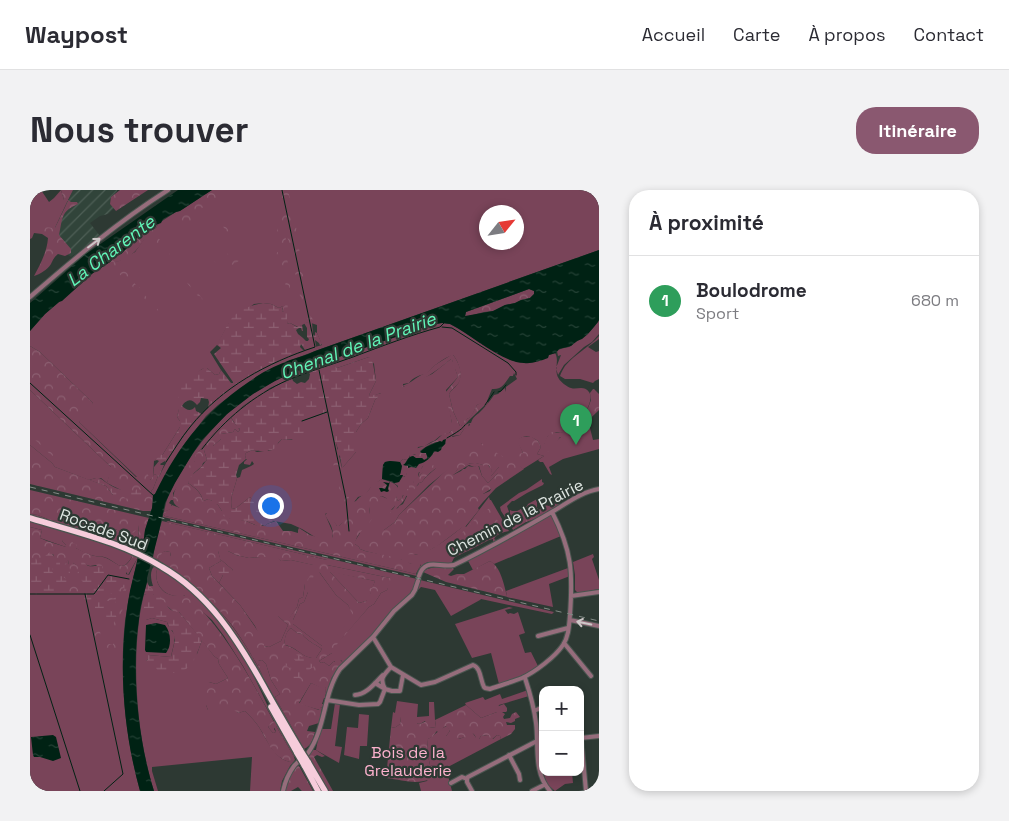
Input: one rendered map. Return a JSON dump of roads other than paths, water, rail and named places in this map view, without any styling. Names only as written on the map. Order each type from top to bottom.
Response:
[{"type":"highway","name":"Rocade Sud","points":[[30,518],[109,542],[131,551],[163,567],[187,584],[211,608],[230,631],[306,764]]},
{"type":"highway","points":[[306,764],[318,791]]},
{"type":"highway","points":[[306,764],[325,791]]},
{"type":"street","points":[[30,297],[79,254],[142,206],[168,190]]},
{"type":"street","name":"Chemin de la Prairie","points":[[283,791],[285,781],[294,767],[308,754],[317,736],[331,686],[340,669],[373,637],[394,611],[414,593],[422,570],[427,565],[454,565],[584,493],[599,489]]},
{"type":"street","points":[[373,637],[391,667],[423,685],[435,682],[473,665],[478,667],[485,688],[490,689],[524,678],[538,669],[564,643],[570,620],[571,565],[568,548],[552,512]]},
{"type":"street","points":[[571,596],[599,592]]},
{"type":"street","points":[[570,620],[599,626]]},
{"type":"street","points":[[538,636],[568,628]]},
{"type":"street","points":[[564,643],[591,676]]},
{"type":"street","points":[[355,694],[360,695],[362,692],[369,690],[391,667]]},
{"type":"street","points":[[327,700],[359,705],[378,704],[385,688],[382,682],[385,674]]},
{"type":"street","points":[[374,683],[399,692],[403,675]]},
{"type":"street","points":[[524,678],[531,694],[537,725],[540,775],[544,785],[550,791]]},
{"type":"street","points":[[534,710],[539,708]]},
{"type":"street","points":[[584,738],[599,736]]},
{"type":"street","points":[[451,783],[462,777],[467,779],[537,740]]},
{"type":"street","points":[[510,755],[520,780]]},
{"type":"street","points":[[584,770],[586,791]]},
{"type":"street","points":[[467,779],[472,791]]},
{"type":"street","points":[[532,791],[544,785]]},
{"type":"water","name":"La Charente","points":[[178,190],[212,190],[180,211],[163,219],[161,223],[146,229],[121,254],[115,256],[110,262],[93,273],[45,314],[30,331],[30,303],[86,254]]},
{"type":"water","name":"Chenal de la Prairie","points":[[599,250],[599,320],[582,339],[571,346],[559,349],[556,353],[549,355],[548,358],[530,363],[515,361],[496,353],[450,324],[430,325],[275,381],[253,394],[227,414],[202,440],[175,483],[165,503],[140,609],[136,683],[140,728],[148,771],[154,791],[140,791],[126,721],[123,650],[129,596],[138,551],[144,538],[152,508],[153,495],[186,442],[211,412],[242,387],[266,371],[315,351]],"holes":[[[529,289],[534,291],[530,298],[505,305],[493,311],[465,316],[466,312]]]},
{"type":"water","points":[[446,439],[441,450],[438,452],[434,451],[428,459],[416,468],[408,468],[408,466],[403,465],[413,456],[424,460],[427,459],[426,453],[420,452],[426,447]]},
{"type":"water","points":[[385,462],[400,462],[402,466],[400,475],[403,475],[399,482],[394,483],[382,479],[383,465]]},
{"type":"water","points":[[390,481],[389,491],[381,492],[379,488],[385,489],[387,485],[383,482],[389,483]]},
{"type":"water","points":[[156,623],[165,625],[169,631],[170,643],[166,653],[146,652],[145,650],[146,625]]},
{"type":"water","points":[[53,735],[56,737],[61,758],[53,761],[34,757],[31,737]]},
{"type":"waterway","name":"Chenal de la Prairie","points":[[166,462],[190,427],[216,400],[231,388],[263,369],[315,347],[282,190]]},
{"type":"waterway","name":"Chenal de la Prairie","points":[[202,449],[230,418],[275,386],[407,337],[440,327],[445,322]]},
{"type":"waterway","name":"Chenal de la Prairie","points":[[442,327],[452,328],[508,363],[516,372],[516,375]]},
{"type":"waterway","name":"Chenal de la Prairie","points":[[319,370],[346,499],[349,531]]},
{"type":"waterway","points":[[30,383],[154,496]]},
{"type":"waterway","points":[[498,392],[506,385]]},
{"type":"waterway","points":[[485,405],[494,392]]},
{"type":"waterway","points":[[302,421],[327,412]]},
{"type":"waterway","points":[[447,438],[465,425]]},
{"type":"waterway","points":[[30,594],[94,594],[108,575],[129,579]]},
{"type":"waterway","points":[[85,594],[123,774],[104,791]]},
{"type":"waterway","points":[[30,635],[80,791]]},
{"type":"railway","points":[[30,487],[599,621]]},
{"type":"place","name":"Boulodrome","points":[[576,445]]},
{"type":"park label","name":"Bois de la Grelauderie","points":[[408,761]]}]
